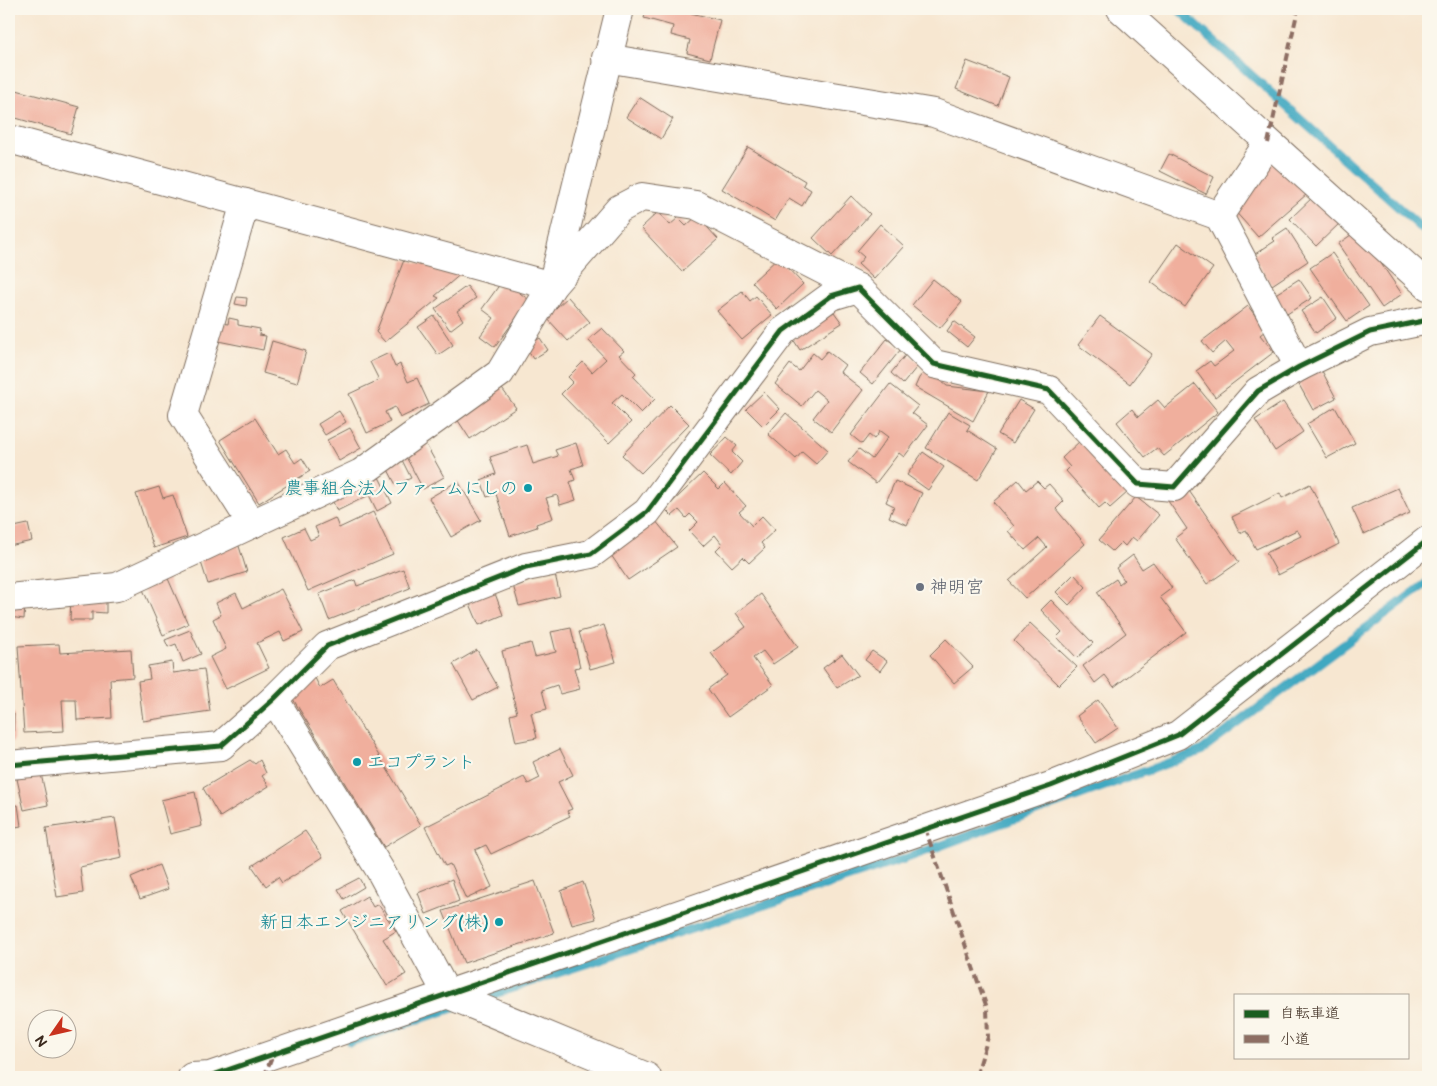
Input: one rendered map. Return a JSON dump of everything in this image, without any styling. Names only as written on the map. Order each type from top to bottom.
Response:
[{"type":"street","points":[[552,286],[606,58],[620,9]]},
{"type":"street","points":[[1120,9],[1428,286]]},
{"type":"street","points":[[606,58],[934,113],[1219,216],[1299,367]]},
{"type":"street","points":[[9,139],[552,286]]},
{"type":"street","points":[[1219,216],[1268,143]]},
{"type":"street","points":[[9,598],[117,587],[361,472],[500,373],[552,286],[619,209],[642,197],[696,205],[858,288],[934,364],[1049,390],[1138,484],[1174,488],[1258,391],[1299,367],[1370,332],[1428,320]]},
{"type":"street","points":[[245,203],[183,415],[252,524]]},
{"type":"street","points":[[9,765],[221,746],[274,699],[327,646],[526,567],[591,554],[646,512],[783,331],[831,296],[858,288]]},
{"type":"street","points":[[192,1077],[210,1076],[1051,786],[1178,734],[1428,540]]},
{"type":"street","points":[[274,699],[380,870],[447,994],[647,1077]]},
{"type":"building","points":[[647,9],[674,9],[720,20],[710,59],[687,53],[690,40],[671,35],[673,26],[644,18]]},
{"type":"building","points":[[967,61],[1009,77],[998,106],[956,89]]},
{"type":"building","points":[[9,88],[79,107],[71,134],[9,116]]},
{"type":"building","points":[[639,97],[673,119],[661,139],[626,117]]},
{"type":"building","points":[[748,147],[805,181],[803,185],[811,190],[802,206],[789,198],[775,221],[722,189]]},
{"type":"building","points":[[1169,154],[1214,177],[1206,194],[1160,171]]},
{"type":"building","points":[[1278,159],[1307,194],[1258,237],[1233,209],[1265,161],[1270,165]]},
{"type":"building","points":[[1316,194],[1342,221],[1316,246],[1290,219]]},
{"type":"building","points":[[851,196],[870,214],[832,256],[813,238]]},
{"type":"building","points":[[658,212],[670,225],[678,218],[686,226],[697,216],[718,239],[682,272],[641,228]]},
{"type":"building","points":[[880,224],[904,246],[874,279],[858,264],[864,257],[857,251]]},
{"type":"building","points":[[1287,228],[1308,261],[1272,285],[1252,256],[1275,241],[1272,238]]},
{"type":"building","points":[[1358,230],[1402,294],[1382,308],[1338,244]]},
{"type":"building","points":[[1178,243],[1213,268],[1185,307],[1151,282]]},
{"type":"building","points":[[1332,253],[1369,306],[1347,321],[1310,268]]},
{"type":"building","points":[[778,258],[803,284],[777,309],[752,282]]},
{"type":"building","points":[[404,260],[463,272],[435,296],[439,298],[385,342],[376,332]]},
{"type":"building","points":[[933,279],[962,302],[940,328],[912,305]]},
{"type":"building","points":[[1299,279],[1312,298],[1287,314],[1274,295]]},
{"type":"building","points":[[503,280],[529,300],[495,347],[480,336],[494,318],[482,309]]},
{"type":"building","points":[[467,286],[476,298],[457,311],[463,320],[450,330],[435,309]]},
{"type":"building","points":[[742,291],[750,301],[756,296],[772,315],[742,340],[717,311]]},
{"type":"building","points":[[237,297],[247,298],[246,306],[235,304]]},
{"type":"building","points":[[568,297],[590,322],[568,341],[546,317]]},
{"type":"building","points":[[1323,297],[1337,318],[1316,333],[1301,311]]},
{"type":"building","points":[[1248,306],[1266,330],[1260,335],[1274,352],[1215,397],[1196,371],[1210,361],[1214,366],[1234,351],[1226,341],[1212,353],[1202,341]]},
{"type":"building","points":[[834,312],[842,323],[800,350],[793,339]]},
{"type":"building","points":[[434,316],[453,345],[438,355],[418,327]]},
{"type":"building","points":[[1100,316],[1152,354],[1130,384],[1078,345]]},
{"type":"building","points":[[229,318],[238,320],[238,325],[260,329],[259,335],[266,336],[263,350],[218,341],[221,323],[228,324]]},
{"type":"building","points":[[954,321],[975,337],[967,347],[947,331]]},
{"type":"building","points":[[602,328],[624,351],[619,355],[636,373],[633,376],[655,399],[641,413],[622,394],[612,403],[631,422],[609,443],[561,394],[573,382],[568,377],[583,362],[592,372],[606,359],[588,340]]},
{"type":"building","points":[[540,338],[548,350],[533,359],[526,347]]},
{"type":"building","points":[[887,339],[901,349],[873,384],[860,373]]},
{"type":"building","points":[[272,341],[306,351],[297,383],[263,373]]},
{"type":"building","points":[[827,351],[845,365],[840,372],[863,390],[831,432],[813,418],[827,400],[815,390],[802,406],[775,384],[790,364],[799,371],[813,353],[820,359]]},
{"type":"building","points":[[389,353],[395,367],[400,364],[408,382],[417,378],[429,404],[400,418],[395,407],[385,412],[390,422],[367,433],[349,394],[379,380],[370,362]]},
{"type":"building","points":[[907,353],[920,363],[903,384],[891,373]]},
{"type":"building","points":[[926,369],[947,386],[989,391],[973,421],[915,387]]},
{"type":"building","points":[[1321,369],[1336,398],[1313,410],[1297,381]]},
{"type":"building","points":[[890,384],[918,406],[912,413],[928,425],[904,457],[899,453],[876,483],[848,462],[859,449],[872,459],[888,437],[880,431],[874,439],[869,435],[862,444],[851,435]]},
{"type":"building","points":[[1195,384],[1218,412],[1164,456],[1157,448],[1145,457],[1117,422],[1132,409],[1138,417],[1158,400],[1165,408]]},
{"type":"building","points":[[500,386],[516,408],[470,439],[455,416]]},
{"type":"building","points":[[764,392],[780,409],[763,426],[746,409]]},
{"type":"building","points":[[1019,400],[1034,409],[1013,443],[998,434]]},
{"type":"building","points":[[1283,402],[1303,432],[1275,451],[1255,420]]},
{"type":"building","points":[[670,405],[689,424],[641,473],[622,455]]},
{"type":"building","points":[[1335,407],[1355,443],[1327,458],[1307,424]]},
{"type":"building","points":[[339,411],[346,422],[325,435],[318,424]]},
{"type":"building","points":[[948,412],[970,425],[967,430],[997,449],[978,480],[926,448]]},
{"type":"building","points":[[786,413],[828,450],[816,464],[802,452],[796,459],[768,434]]},
{"type":"building","points":[[255,418],[278,454],[286,449],[295,463],[302,458],[310,471],[259,503],[220,440]]},
{"type":"building","points":[[350,428],[361,448],[339,461],[327,440]]},
{"type":"building","points":[[727,437],[737,446],[732,452],[742,462],[731,475],[710,455]]},
{"type":"building","points":[[1082,439],[1128,492],[1110,508],[1105,503],[1099,508],[1066,471],[1070,467],[1062,458]]},
{"type":"building","points":[[424,441],[444,477],[423,489],[404,453]]},
{"type":"building","name":"農事組合法人ファームにしの","points":[[576,443],[583,465],[571,469],[575,480],[570,482],[576,500],[560,505],[557,495],[546,498],[553,518],[536,524],[537,527],[510,536],[496,494],[487,497],[481,480],[496,474],[490,457],[527,445],[533,464],[558,456],[555,450]]},
{"type":"building","points":[[923,452],[944,467],[928,490],[907,475]]},
{"type":"building","points":[[399,454],[411,478],[396,485],[384,462]]},
{"type":"building","points":[[376,471],[392,503],[377,511],[369,495],[337,511],[330,495]]},
{"type":"building","points":[[703,473],[719,489],[725,483],[746,506],[739,512],[752,526],[762,516],[775,530],[761,543],[765,548],[749,563],[743,557],[732,567],[716,550],[722,544],[715,535],[703,546],[689,531],[698,522],[690,514],[686,518],[679,510],[672,516],[665,509]]},
{"type":"building","points":[[1018,480],[1026,490],[1037,481],[1044,488],[1049,484],[1064,501],[1056,509],[1085,544],[1025,598],[1009,581],[1047,547],[1039,538],[1025,550],[1008,531],[1014,526],[993,502]]},
{"type":"building","points":[[458,481],[481,520],[451,537],[429,498]]},
{"type":"building","points":[[895,481],[922,493],[907,525],[889,517],[894,506],[886,502]]},
{"type":"building","points":[[1310,484],[1339,544],[1278,575],[1266,553],[1301,536],[1297,530],[1256,549],[1246,530],[1240,533],[1232,517],[1280,493],[1282,498]]},
{"type":"building","points":[[159,487],[163,498],[173,495],[187,537],[154,548],[136,494]]},
{"type":"building","points":[[1187,488],[1239,562],[1207,584],[1175,538],[1187,529],[1168,501]]},
{"type":"building","points":[[1398,488],[1410,513],[1364,534],[1352,508]]},
{"type":"building","points":[[1136,497],[1159,515],[1137,541],[1132,537],[1125,546],[1121,542],[1112,551],[1099,540]]},
{"type":"building","points":[[373,512],[393,554],[308,591],[284,537],[304,528],[310,540],[319,536],[315,527],[335,518],[339,528]]},
{"type":"building","points":[[655,520],[677,547],[628,580],[609,552]]},
{"type":"building","points":[[28,524],[32,541],[9,546],[9,528]]},
{"type":"building","points":[[238,543],[247,572],[208,584],[199,556]]},
{"type":"building","points":[[1133,555],[1142,569],[1153,562],[1172,588],[1160,597],[1186,632],[1114,687],[1105,675],[1095,683],[1083,666],[1126,633],[1097,592],[1116,579],[1119,584],[1124,580],[1116,568]]},
{"type":"building","points":[[403,569],[410,588],[329,620],[319,594],[355,580],[357,586]]},
{"type":"building","points":[[166,574],[188,624],[163,635],[141,585]]},
{"type":"building","points":[[555,574],[560,596],[519,606],[513,585]]},
{"type":"building","points":[[1074,574],[1086,587],[1069,605],[1056,592]]},
{"type":"building","points":[[493,588],[503,615],[479,625],[468,599]]},
{"type":"building","points":[[281,589],[303,632],[284,641],[280,632],[257,643],[269,668],[226,689],[210,657],[226,649],[213,619],[221,615],[216,603],[236,593],[243,608]]},
{"type":"building","points":[[761,594],[798,647],[773,664],[763,651],[753,658],[773,685],[728,717],[708,689],[727,675],[711,653],[746,627],[736,613]]},
{"type":"building","points":[[71,596],[106,596],[106,613],[92,612],[92,620],[70,620]]},
{"type":"building","points":[[1051,600],[1093,643],[1077,658],[1057,637],[1062,632],[1041,610]]},
{"type":"building","points":[[9,602],[25,604],[24,619],[9,617]]},
{"type":"building","points":[[1030,623],[1077,667],[1059,685],[1014,641]]},
{"type":"building","points":[[604,625],[616,662],[590,669],[579,632]]},
{"type":"building","points":[[571,628],[580,667],[574,668],[580,689],[560,694],[557,685],[542,690],[547,709],[531,713],[537,738],[516,742],[510,715],[517,713],[502,651],[531,643],[535,657],[556,652],[551,632]]},
{"type":"building","points":[[190,630],[201,654],[183,662],[176,644],[168,647],[165,640]]},
{"type":"building","points":[[946,639],[973,667],[954,683],[930,655]]},
{"type":"building","points":[[59,644],[60,653],[131,649],[133,677],[110,679],[112,718],[77,720],[76,700],[62,700],[64,731],[24,733],[18,646]]},
{"type":"building","points":[[477,650],[498,687],[473,700],[453,664]]},
{"type":"building","points":[[872,651],[887,661],[880,671],[865,660]]},
{"type":"building","points":[[842,654],[858,675],[837,688],[823,668]]},
{"type":"building","points":[[172,662],[173,673],[204,669],[210,711],[143,721],[138,681],[150,679],[148,666]]},
{"type":"building","name":"エコプラント","points":[[314,676],[320,688],[333,680],[421,825],[384,847],[293,699]]},
{"type":"building","points":[[1098,700],[1118,728],[1096,743],[1077,716]]},
{"type":"building","points":[[9,713],[14,714],[13,742],[9,742]]},
{"type":"building","points":[[560,749],[573,775],[558,782],[572,809],[567,811],[570,816],[491,854],[486,845],[475,850],[492,887],[466,899],[450,864],[445,866],[425,827],[524,777],[528,784],[540,778],[533,762]]},
{"type":"building","points":[[250,760],[255,764],[260,760],[266,773],[262,776],[269,786],[220,817],[203,788]]},
{"type":"building","points":[[41,774],[48,805],[24,810],[17,779]]},
{"type":"building","points":[[195,792],[202,826],[170,834],[161,800]]},
{"type":"building","points":[[18,805],[21,826],[10,828],[12,840],[9,841],[9,806]]},
{"type":"building","points":[[115,818],[122,858],[80,867],[83,893],[57,897],[46,828]]},
{"type":"building","points":[[305,831],[323,857],[282,883],[278,877],[266,886],[252,866]]},
{"type":"building","points":[[159,865],[168,889],[140,899],[131,877]]},
{"type":"building","points":[[359,878],[364,887],[344,899],[338,889]]},
{"type":"building","points":[[452,879],[459,901],[426,914],[418,893]]},
{"type":"building","name":"新日本エンジニアリング(株)","points":[[535,881],[554,933],[464,963],[443,911]]},
{"type":"building","points":[[583,882],[596,919],[572,925],[561,891]]},
{"type":"building","points":[[367,896],[373,907],[378,904],[396,931],[383,939],[406,974],[387,986],[342,911]]},
{"type":"waterway","points":[[1178,9],[1428,234]]},
{"type":"waterway","points":[[476,1000],[904,859],[1201,751],[1428,582]]},
{"type":"waterway","points":[[350,1042],[459,1006]]},
{"type":"marked path","points":[[1268,143],[1298,9]]},
{"type":"marked path","points":[[925,828],[987,1008],[988,1037],[976,1077]]},
{"type":"marked path","points":[[264,1077],[273,1054]]},
{"type":"cycle path","points":[[9,765],[221,746],[274,699],[327,646],[526,567],[591,554],[647,512],[783,331],[831,296],[858,288],[934,364],[1049,390],[1138,484],[1174,487],[1258,391],[1299,367],[1370,332],[1428,320]]},
{"type":"cycle path","points":[[192,1077],[210,1076],[1051,786],[1178,735],[1428,540]]},
{"type":"place","name":"農事組合法人ファームにしの","points":[[528,488]]},
{"type":"place","name":"神明宮","points":[[920,587]]},
{"type":"place","name":"エコプラント","points":[[357,762]]},
{"type":"place","name":"新日本エンジニアリング(株)","points":[[499,922]]}]
